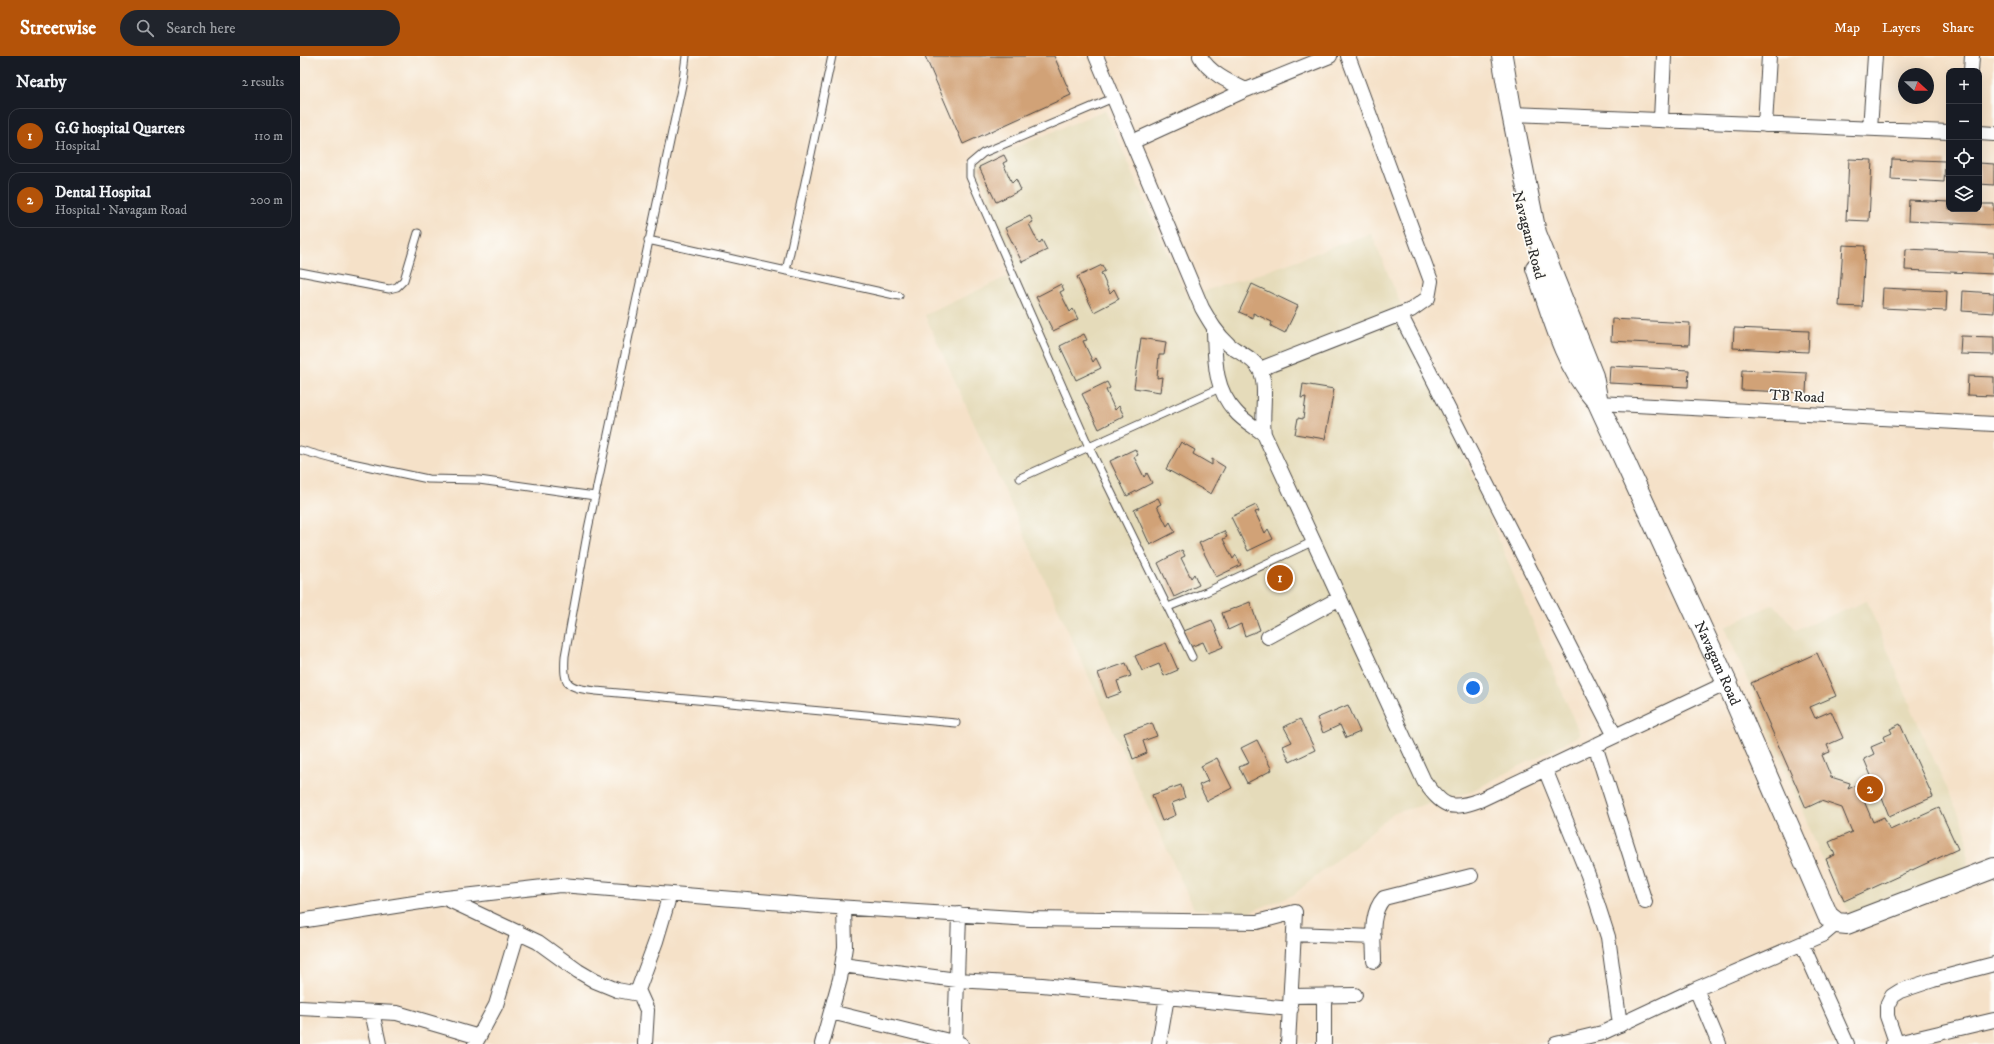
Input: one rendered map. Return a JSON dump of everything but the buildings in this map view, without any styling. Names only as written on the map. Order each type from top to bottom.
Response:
[{"type":"street","points":[[1096,56],[1202,308],[1214,330],[1229,345],[1253,361],[1260,369],[1263,380],[1262,421],[1264,434],[1424,781],[1444,804],[1452,807],[1465,805],[1727,683]]},
{"type":"street","points":[[1200,56],[1203,62],[1222,78],[1246,90]]},
{"type":"street","points":[[1132,142],[1246,90],[1330,56]]},
{"type":"street","points":[[1260,369],[1411,310],[1428,298],[1431,281],[1348,56]]},
{"type":"street","name":"Navagam Road","points":[[1492,56],[1510,160],[1528,247],[1556,327],[1581,383],[1598,403]]},
{"type":"street","name":"Navagam Road","points":[[1502,56],[1536,233],[1593,376],[1598,403],[1727,683],[1828,916],[1837,923]]},
{"type":"street","points":[[1660,119],[1664,56]]},
{"type":"street","points":[[1765,125],[1769,56]]},
{"type":"street","points":[[1870,129],[1875,56]]},
{"type":"street","points":[[1971,68],[1972,56]]},
{"type":"street","points":[[1512,114],[1946,132]]},
{"type":"street","points":[[1982,133],[1994,134]]},
{"type":"street","points":[[1400,314],[1615,736]]},
{"type":"street","points":[[1214,330],[1216,365],[1220,388],[1235,412],[1264,434]]},
{"type":"street","name":"TB Road","points":[[1598,403],[1994,424]]},
{"type":"street","points":[[1268,637],[1340,598]]},
{"type":"street","points":[[1595,745],[1645,902]]},
{"type":"street","points":[[1545,769],[1588,874],[1608,937],[1620,1025]]},
{"type":"street","points":[[1556,1044],[1602,1033],[1696,989],[1824,934],[1837,923],[1847,924],[1994,868]]},
{"type":"street","points":[[1374,961],[1374,918],[1379,903],[1384,898],[1471,876]]},
{"type":"street","points":[[300,921],[446,898],[561,885],[844,908],[1030,919],[1257,922],[1295,912],[1288,1044]]},
{"type":"street","points":[[639,994],[640,981],[656,941],[670,894]]},
{"type":"street","points":[[446,898],[538,942],[578,971],[595,981],[617,990],[639,994],[644,1000],[647,1010],[645,1044]]},
{"type":"street","points":[[822,1044],[831,1012],[845,947],[844,908]]},
{"type":"street","points":[[831,1012],[957,1043],[959,914]]},
{"type":"street","points":[[300,1008],[397,1013],[477,1041],[496,1006],[518,932]]},
{"type":"street","points":[[1294,934],[1374,937]]},
{"type":"street","points":[[1802,944],[1847,1044]]},
{"type":"street","points":[[1994,964],[1933,980],[1900,991],[1892,996],[1887,1006],[1887,1016],[1894,1043],[1994,1020]]},
{"type":"street","points":[[842,965],[957,980],[1042,985],[1166,997],[1291,1002],[1324,996],[1355,995]]},
{"type":"street","points":[[1696,989],[1719,1044]]},
{"type":"street","points":[[1324,996],[1324,1044]]},
{"type":"street","points":[[1160,1044],[1166,997]]},
{"type":"street","points":[[372,1012],[379,1044]]},
{"type":"lane","points":[[686,56],[595,496],[565,656],[564,677],[568,684],[578,688],[596,691],[956,723]]},
{"type":"lane","points":[[786,271],[832,56]]},
{"type":"lane","points":[[1113,98],[983,153],[970,164],[970,176],[1089,447],[1192,657]]},
{"type":"lane","points":[[300,272],[389,289],[397,287],[404,280],[418,233]]},
{"type":"lane","points":[[648,240],[899,296]]},
{"type":"lane","points":[[1020,478],[1220,388]]},
{"type":"lane","points":[[300,450],[333,459],[428,479],[478,480],[595,496]]},
{"type":"lane","points":[[1168,607],[1206,592],[1314,541]]},
{"type":"shaded area","points":[[1105,110],[1187,296],[1257,275],[1371,233],[1580,735],[1468,793],[1394,813],[1293,895],[1244,914],[1194,909],[925,315],[1017,272],[976,164]]},
{"type":"shaded area","points":[[1867,601],[1924,738],[1967,832],[1968,869],[1853,919],[1830,877],[1725,627],[1774,604],[1796,630]]},
{"type":"place","name":"G.G hospital Quarters","points":[[1280,578]]},
{"type":"place","name":"Dental Hospital","points":[[1870,789]]}]
